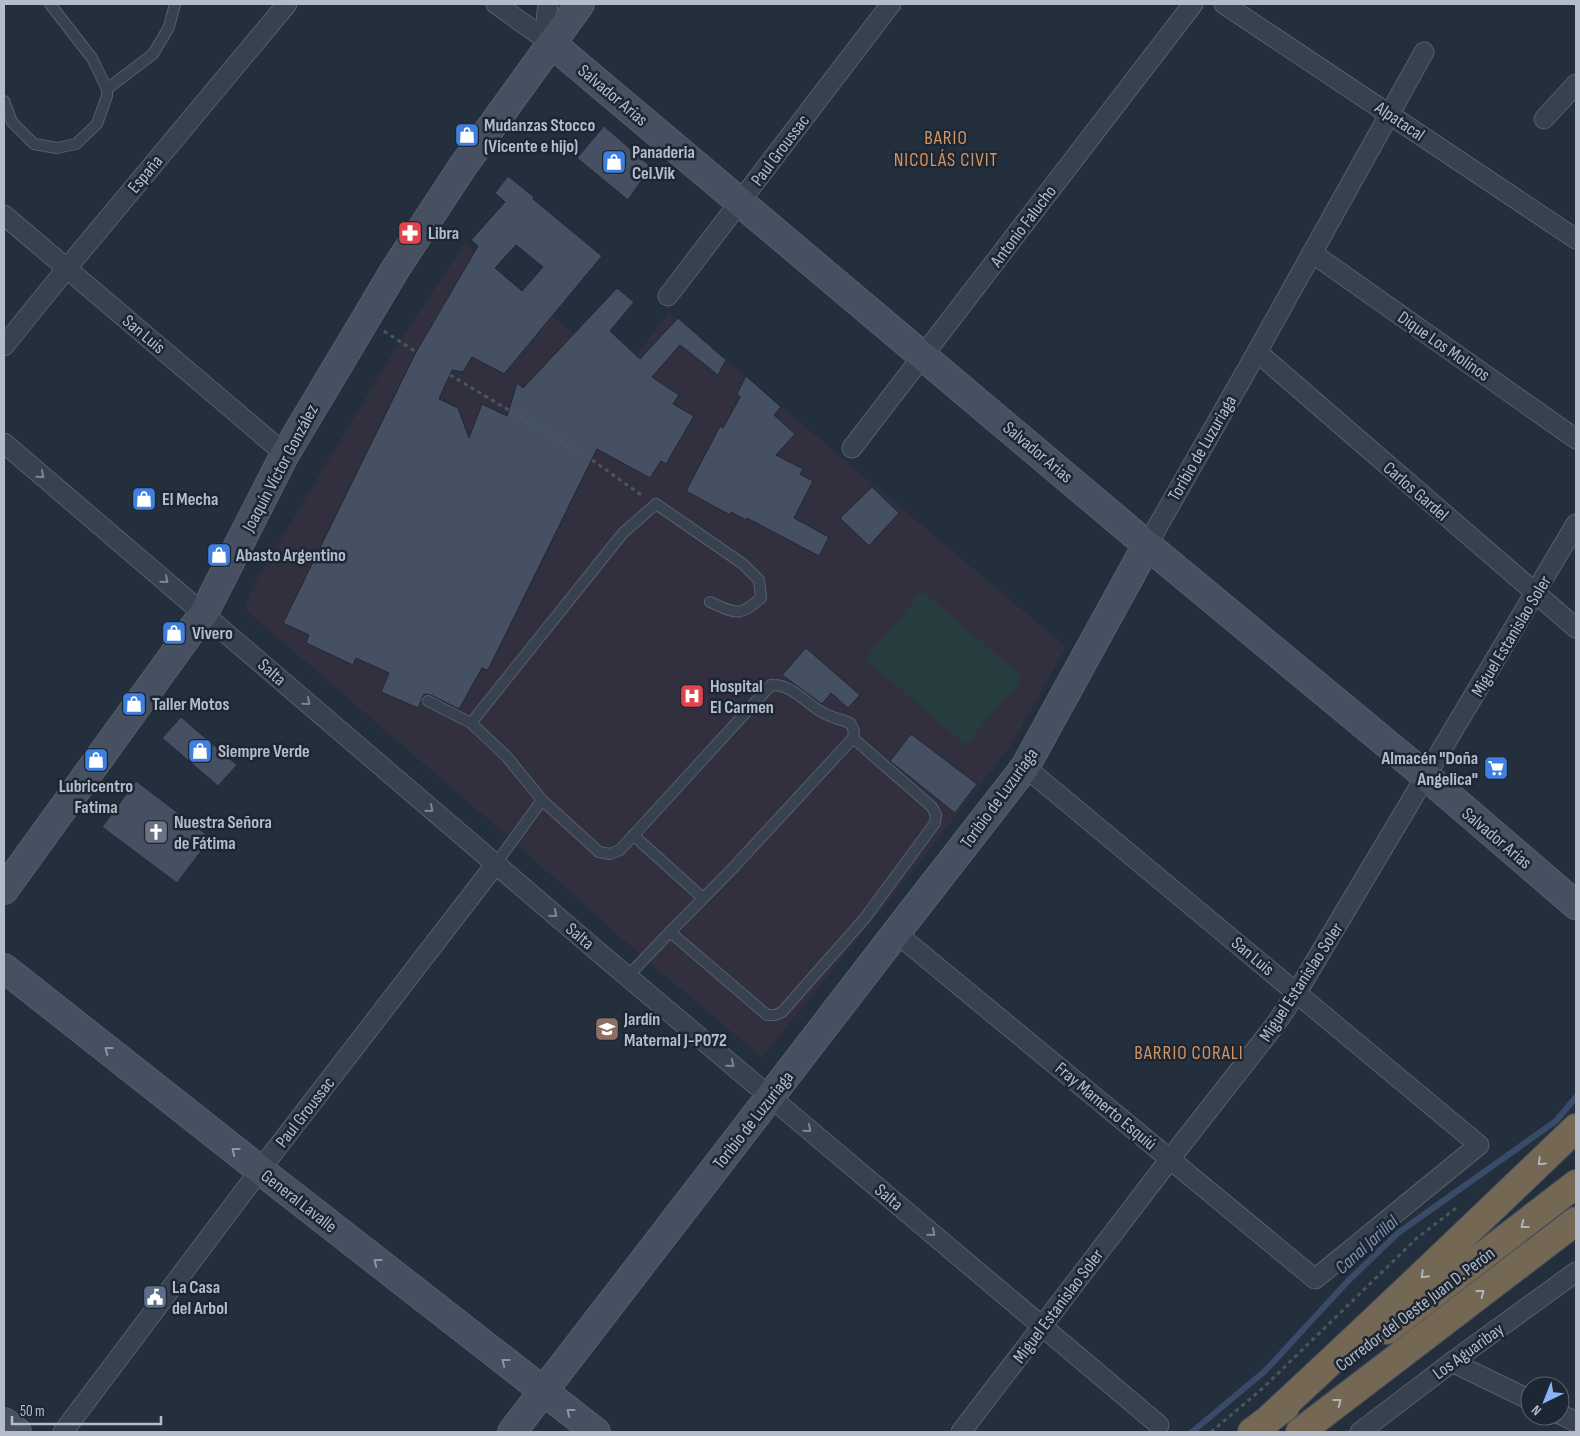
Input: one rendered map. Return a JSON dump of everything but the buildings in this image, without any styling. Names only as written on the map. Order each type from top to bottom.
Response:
[{"type":"highway","points":[[1262,1425],[1415,1283],[1576,1128]]},
{"type":"highway","name":"Corredor del Oeste Juan D. Perón","points":[[1262,1425],[1576,1184]]},
{"type":"highway","name":"Corredor del Oeste Juan D. Perón","points":[[1300,1432],[1576,1221]]},
{"type":"street","name":"España","points":[[4,346],[66,268],[287,4]]},
{"type":"street","name":"Salvador Arias","points":[[496,4],[552,43],[1576,905]]},
{"type":"street","points":[[548,4],[546,21],[552,43]]},
{"type":"street","name":"Joaquín Víctor González","points":[[4,890],[204,613],[284,454],[364,320],[429,216],[499,115],[580,4]]},
{"type":"street","name":"Paul Groussac","points":[[668,296],[891,4]]},
{"type":"street","name":"Antonio Falucho","points":[[852,448],[1193,4]]},
{"type":"street","name":"Alpatacal","points":[[1224,4],[1576,239]]},
{"type":"street","name":"Toribio de Luzuriaga","points":[[512,1432],[1025,767],[1147,545],[1424,52]]},
{"type":"street","points":[[1544,119],[1576,84]]},
{"type":"street","name":"San Luis","points":[[4,215],[284,454]]},
{"type":"street","name":"Dique Los Molinos","points":[[1312,253],[1576,439]]},
{"type":"street","name":"Carlos Gardel","points":[[1257,352],[1576,628]]},
{"type":"street","name":"Salta","points":[[4,443],[495,865],[1159,1425]]},
{"type":"street","name":"Miguel Estanislao Soler","points":[[961,1432],[1275,1025],[1297,992],[1576,524]]},
{"type":"street","name":"San Luis","points":[[1025,767],[1479,1145],[1315,1279]]},
{"type":"street","name":"Paul Groussac","points":[[63,1432],[260,1170],[495,865]]},
{"type":"street","name":"Fray Mamerto Esquiú","points":[[896,933],[1315,1279]]},
{"type":"street","name":"General Lavalle","points":[[4,968],[596,1432]]},
{"type":"street","name":"Los Aguaribay","points":[[1360,1432],[1576,1272]]},
{"type":"street","points":[[1452,1362],[1520,1395]]},
{"type":"street","points":[[4,1422],[17,1432]]},
{"type":"lane","points":[[4,100],[12,122],[34,144],[57,148],[76,144],[97,124],[107,89],[92,58],[50,4]]},
{"type":"lane","points":[[107,89],[153,54],[169,28],[175,4]]},
{"type":"lane","points":[[471,723],[623,533],[656,504],[743,564],[759,580],[761,598],[748,610],[734,613],[710,602]]},
{"type":"lane","points":[[428,701],[471,723],[507,757],[542,800],[599,852],[610,854],[620,850],[771,685],[779,684],[786,687],[821,712],[850,722],[854,731],[853,738],[627,977]]},
{"type":"lane","points":[[670,932],[767,1015],[775,1015],[782,1012],[865,918],[935,823],[936,814],[932,807],[853,738]]},
{"type":"lane","points":[[495,865],[542,800]]},
{"type":"lane","points":[[634,835],[703,898]]},
{"type":"path","points":[[364,320],[400,340],[416,352]]},
{"type":"path","points":[[450,376],[579,452]]},
{"type":"path","points":[[592,460],[656,504]]},
{"type":"shaded area","name":"Hospital El Carmen","points":[[465,243],[622,374],[669,312],[1066,647],[1011,745],[888,902],[762,1057],[644,958],[512,840],[244,608],[257,579],[400,341]]},
{"type":"green space","points":[[922,591],[1023,677],[966,745],[865,659]]},
{"type":"waterway","name":"Canal Jarillal","points":[[1192,1432],[1265,1371],[1348,1281],[1398,1233],[1556,1121],[1576,1097]]},
{"type":"place","name":"Mudanzas Stocco (Vicente e hijo)","points":[[467,135]]},
{"type":"place","name":"Panaderia Cel.Vik","points":[[614,162]]},
{"type":"place","name":"Libra","points":[[410,233]]},
{"type":"place","name":"El Mecha","points":[[144,499]]},
{"type":"place","name":"Abasto Argentino","points":[[219,555]]},
{"type":"place","name":"Vivero","points":[[174,633]]},
{"type":"place","name":"Hospital El Carmen","points":[[692,696]]},
{"type":"place","name":"Taller Motos","points":[[134,704]]},
{"type":"place","name":"Siempre Verde","points":[[200,751]]},
{"type":"place","name":"Lubricentro Fatima","points":[[96,760]]},
{"type":"place","name":"Almacén \"Doña Angelica\"","points":[[1496,768]]},
{"type":"place","name":"Nuestra Señora de Fátima","points":[[156,832]]},
{"type":"place","name":"Jardín Maternal J-P072","points":[[607,1029]]},
{"type":"place","name":"La Casa del Arbol","points":[[155,1297]]},
{"type":"district","name":"BARIO NICOLÁS CIVIT","points":[[946,148]]},
{"type":"district","name":"BARRIO CORALI","points":[[1189,1052]]}]
